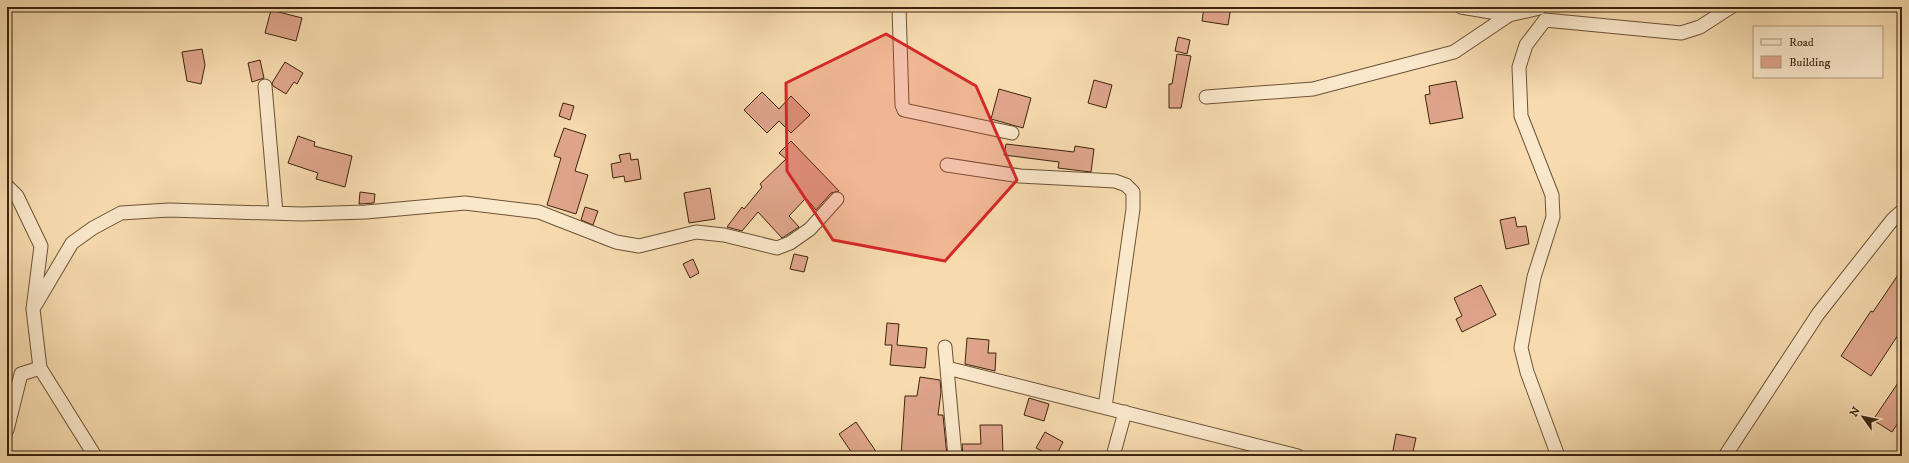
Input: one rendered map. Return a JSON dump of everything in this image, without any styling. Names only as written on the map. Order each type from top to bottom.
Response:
[{"type":"street","points":[[898,7],[902,105],[904,110],[1012,133]]},
{"type":"street","points":[[1461,7],[1510,16]]},
{"type":"street","points":[[1206,97],[1313,90],[1454,52],[1510,16],[1540,7],[1545,20]]},
{"type":"street","points":[[1545,20],[1681,33],[1700,27],[1731,7]]},
{"type":"street","points":[[1545,20],[1526,45],[1519,67],[1521,116],[1552,195],[1553,217],[1534,276],[1521,348],[1527,372],[1558,456]]},
{"type":"street","points":[[265,86],[276,213]]},
{"type":"street","points":[[946,165],[1020,176],[1115,181],[1126,185],[1133,192],[1133,208],[1105,407]]},
{"type":"street","points":[[7,186],[17,196],[41,246],[33,309],[40,368],[95,456]]},
{"type":"street","points":[[33,309],[72,243],[92,228],[121,213],[169,210],[276,213],[366,212],[465,203],[539,212],[616,242],[640,246],[696,232],[724,235],[777,248],[790,244],[810,229],[837,199]]},
{"type":"street","points":[[1725,456],[1818,314],[1893,219],[1902,210]]},
{"type":"street","points":[[945,347],[955,456]]},
{"type":"street","points":[[7,430],[21,374],[40,368]]},
{"type":"street","points":[[947,368],[1125,412],[1225,439],[1298,456]]},
{"type":"street","points":[[1113,456],[1125,412]]},
{"type":"highlighted area","points":[[886,34],[976,86],[1017,180],[945,261],[833,240],[787,171],[786,83]]},
{"type":"building","points":[[1204,7],[1231,7],[1228,25],[1202,21]]},
{"type":"building","points":[[271,10],[302,18],[296,41],[265,33]]},
{"type":"building","points":[[1178,37],[1190,40],[1187,54],[1175,51]]},
{"type":"building","points":[[202,49],[205,65],[201,84],[187,81],[182,52]]},
{"type":"building","points":[[1177,54],[1191,56],[1181,108],[1169,108],[1169,84],[1172,84]]},
{"type":"building","points":[[260,60],[264,78],[252,82],[248,63]]},
{"type":"building","points":[[285,62],[303,73],[297,84],[294,82],[286,94],[273,86],[272,83]]},
{"type":"building","points":[[1094,80],[1112,85],[1106,108],[1088,103]]},
{"type":"building","points":[[1456,81],[1463,118],[1430,124],[1425,95],[1430,94],[1429,86]]},
{"type":"building","points":[[999,89],[1031,98],[1023,128],[991,119]]},
{"type":"building","points":[[762,92],[779,109],[791,96],[810,115],[791,133],[779,121],[767,133],[744,110]]},
{"type":"building","points":[[563,103],[574,106],[570,120],[559,116]]},
{"type":"building","points":[[564,128],[586,135],[575,171],[588,175],[576,214],[547,205],[561,158],[554,156]]},
{"type":"building","points":[[298,136],[315,142],[314,146],[352,156],[345,187],[316,179],[318,173],[288,163]]},
{"type":"building","points":[[791,141],[839,191],[831,193],[816,210],[806,198],[789,216],[799,227],[782,238],[758,212],[742,231],[727,227],[742,207],[744,209],[762,187],[760,184],[786,159],[779,153]]},
{"type":"building","points":[[1006,144],[1074,152],[1075,146],[1094,149],[1091,172],[1058,168],[1059,162],[1004,155]]},
{"type":"building","points":[[630,153],[631,160],[638,159],[641,179],[625,182],[624,176],[613,178],[611,164],[621,162],[619,155]]},
{"type":"building","points":[[710,188],[715,219],[689,223],[684,193]]},
{"type":"building","points":[[360,192],[375,194],[374,203],[359,204]]},
{"type":"building","points":[[585,207],[598,211],[593,225],[581,220]]},
{"type":"building","points":[[1515,217],[1517,227],[1526,226],[1529,244],[1506,249],[1500,220]]},
{"type":"building","points":[[794,254],[808,257],[804,272],[790,269]]},
{"type":"building","points":[[693,259],[699,273],[690,278],[683,264]]},
{"type":"building","points":[[1902,269],[1902,329],[1871,376],[1841,356],[1871,311],[1873,312]]},
{"type":"building","points":[[1481,285],[1496,315],[1462,332],[1456,319],[1462,316],[1454,298]]},
{"type":"building","points":[[887,323],[899,324],[897,345],[927,348],[925,368],[890,365],[892,345],[885,345]]},
{"type":"building","points":[[967,338],[989,340],[988,353],[996,353],[995,371],[965,364]]},
{"type":"building","points":[[920,377],[940,380],[941,392],[938,415],[943,415],[947,456],[901,456],[905,396],[917,396]]},
{"type":"building","points":[[1902,377],[1902,417],[1892,432],[1873,420]]},
{"type":"building","points":[[1029,398],[1049,404],[1044,421],[1024,415]]},
{"type":"building","points":[[856,422],[879,456],[854,456],[839,434]]},
{"type":"building","points":[[980,425],[1002,425],[1003,455],[963,456],[962,444],[981,444]]},
{"type":"building","points":[[1045,432],[1063,442],[1056,456],[1042,456],[1044,452],[1036,448]]},
{"type":"building","points":[[1396,434],[1416,438],[1412,456],[1392,456]]}]
